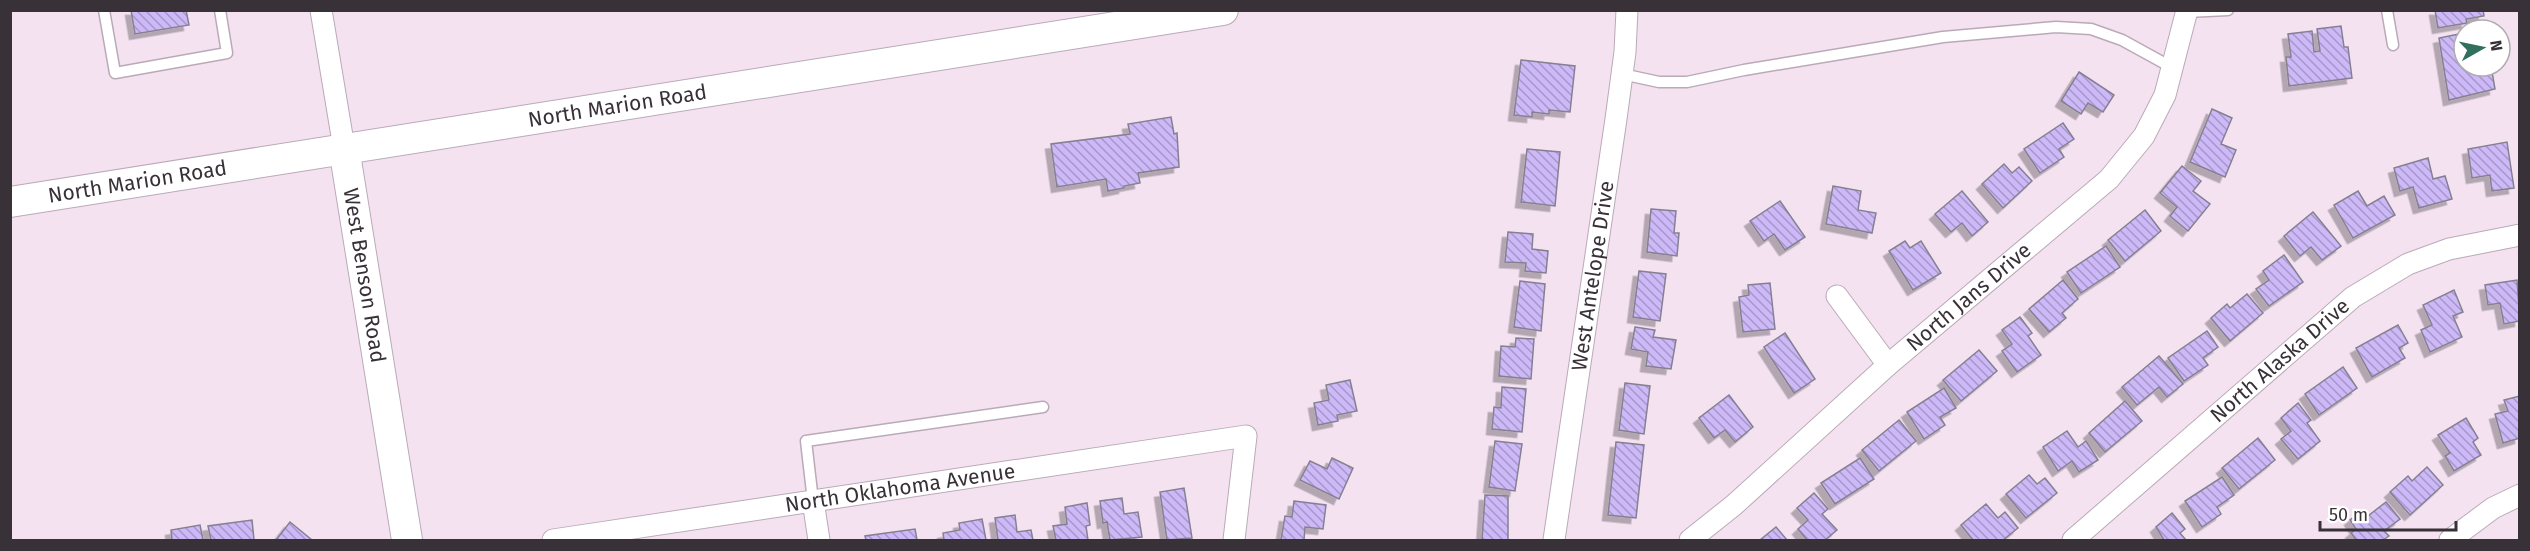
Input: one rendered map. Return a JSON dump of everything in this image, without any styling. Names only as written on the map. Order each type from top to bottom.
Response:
[{"type":"main road","name":"North Marion Road","points":[[10,202],[1223,10]]},
{"type":"main road","name":"West Benson Road","points":[[344,148],[407,540]]},
{"type":"street","name":"West Benson Road","points":[[321,10],[344,148]]},
{"type":"street","name":"West Antelope Drive","points":[[1554,540],[1622,74],[1627,10]]},
{"type":"street","name":"North Jans Drive","points":[[1690,540],[1734,505],[1888,365],[2109,178],[2144,136],[2165,95],[2187,11]]},
{"type":"street","name":"North Alaska Drive","points":[[2073,540],[2354,297],[2408,264],[2450,249],[2520,235]]},
{"type":"street","points":[[1837,296],[1888,365]]},
{"type":"street","name":"North Oklahoma Avenue","points":[[553,540],[622,535],[813,501],[1246,436],[1234,540]]},
{"type":"street","points":[[2450,540],[2493,508],[2520,495]]},
{"type":"street","points":[[813,501],[819,540]]},
{"type":"lane","points":[[104,10],[115,72],[227,53],[220,10]]},
{"type":"lane","points":[[2187,11],[2228,10]]},
{"type":"lane","points":[[2387,10],[2392,45]]},
{"type":"lane","points":[[1622,74],[1659,82],[1687,82],[1744,70],[1943,37],[2056,27],[2091,29],[2122,40],[2173,68]]},
{"type":"lane","points":[[813,501],[806,441],[1043,406]]},
{"type":"building","points":[[131,10],[186,10],[189,25],[135,34]]},
{"type":"building","points":[[2435,10],[2483,10],[2484,16],[2452,18],[2452,26],[2438,28]]},
{"type":"building","points":[[2341,26],[2344,47],[2348,47],[2352,78],[2289,86],[2286,57],[2291,57],[2288,34],[2312,31],[2314,52],[2320,51],[2317,29]]},
{"type":"building","points":[[2452,35],[2452,78],[2493,78],[2495,89],[2449,100],[2439,38]]},
{"type":"building","points":[[1521,60],[1575,66],[1570,112],[1549,110],[1549,114],[1532,112],[1532,117],[1514,115]]},
{"type":"building","points":[[2079,72],[2114,95],[2103,112],[2088,103],[2081,114],[2061,101]]},
{"type":"building","points":[[2212,109],[2232,118],[2221,144],[2236,150],[2225,177],[2190,162]]},
{"type":"building","points":[[1171,117],[1174,134],[1177,133],[1179,167],[1138,173],[1140,183],[1108,191],[1106,179],[1057,187],[1051,144],[1130,134],[1128,124]]},
{"type":"building","points":[[2063,123],[2074,139],[2059,149],[2064,157],[2040,173],[2024,149]]},
{"type":"building","points":[[2507,142],[2514,188],[2492,191],[2490,175],[2472,178],[2468,149]]},
{"type":"building","points":[[1527,149],[1560,152],[1555,206],[1521,202]]},
{"type":"building","points":[[2428,158],[2433,179],[2445,176],[2452,199],[2419,208],[2413,187],[2400,191],[2394,168]]},
{"type":"building","points":[[2004,164],[2012,173],[2019,167],[2032,181],[2003,208],[1982,184]]},
{"type":"building","points":[[2182,166],[2201,181],[2193,191],[2210,204],[2188,231],[2170,216],[2177,207],[2160,193]]},
{"type":"building","points":[[1833,186],[1861,191],[1858,210],[1876,213],[1872,233],[1826,224]]},
{"type":"building","points":[[1962,191],[1988,222],[1972,236],[1962,223],[1951,232],[1935,214]]},
{"type":"building","points":[[2358,191],[2367,206],[2384,196],[2395,215],[2353,238],[2334,205]]},
{"type":"building","points":[[1780,201],[1805,237],[1785,250],[1774,234],[1764,241],[1750,221]]},
{"type":"building","points":[[1651,209],[1676,211],[1674,233],[1679,233],[1677,256],[1647,252]]},
{"type":"building","points":[[2145,210],[2161,231],[2125,261],[2108,240]]},
{"type":"building","points":[[2313,212],[2341,246],[2322,260],[2311,247],[2300,256],[2284,236]]},
{"type":"building","points":[[1508,232],[1533,234],[1532,249],[1548,251],[1546,273],[1525,271],[1526,263],[1505,262]]},
{"type":"building","points":[[1905,241],[1910,248],[1921,241],[1941,273],[1913,290],[1889,251]]},
{"type":"building","points":[[2106,246],[2120,267],[2081,293],[2067,272]]},
{"type":"building","points":[[2284,255],[2303,282],[2269,306],[2256,289],[2269,280],[2263,271]]},
{"type":"building","points":[[1639,271],[1666,274],[1660,321],[1633,317]]},
{"type":"building","points":[[2063,280],[2078,299],[2062,313],[2066,318],[2049,332],[2029,309]]},
{"type":"building","points":[[2517,280],[2520,321],[2504,324],[2500,303],[2488,305],[2485,285]]},
{"type":"building","points":[[1520,281],[1545,284],[1541,331],[1514,327]]},
{"type":"building","points":[[1770,283],[1775,329],[1743,332],[1739,297],[1749,295],[1748,285]]},
{"type":"building","points":[[2454,290],[2463,312],[2453,316],[2462,337],[2430,352],[2421,330],[2432,325],[2423,305]]},
{"type":"building","points":[[2247,294],[2263,313],[2230,341],[2211,318],[2227,304],[2230,308]]},
{"type":"building","points":[[2020,317],[2032,333],[2028,336],[2041,355],[2017,372],[2002,351],[2012,344],[2002,330]]},
{"type":"building","points":[[2398,325],[2408,343],[2399,348],[2405,358],[2372,377],[2356,348]]},
{"type":"building","points":[[1635,327],[1655,330],[1653,337],[1676,340],[1671,369],[1646,366],[1648,352],[1631,349]]},
{"type":"building","points":[[2207,331],[2218,347],[2203,358],[2208,365],[2184,381],[2168,358]]},
{"type":"building","points":[[1785,333],[1815,379],[1794,393],[1764,347]]},
{"type":"building","points":[[1516,338],[1534,339],[1531,379],[1499,376],[1501,346],[1515,347]]},
{"type":"building","points":[[1979,350],[1997,371],[1961,401],[1943,380]]},
{"type":"building","points":[[2159,356],[2183,384],[2167,397],[2159,387],[2137,405],[2122,387]]},
{"type":"building","points":[[2343,367],[2357,388],[2319,415],[2305,394]]},
{"type":"building","points":[[1350,380],[1357,411],[1337,415],[1338,421],[1318,425],[1314,403],[1329,400],[1326,385]]},
{"type":"building","points":[[1625,383],[1650,386],[1644,434],[1619,430]]},
{"type":"building","points":[[1502,387],[1526,389],[1522,432],[1492,429],[1494,407],[1501,408]]},
{"type":"building","points":[[1944,388],[1956,408],[1940,417],[1945,425],[1924,439],[1907,412]]},
{"type":"building","points":[[1729,395],[1753,427],[1735,442],[1725,430],[1714,438],[1699,418]]},
{"type":"building","points":[[2520,396],[2520,438],[2503,443],[2495,414],[2508,411],[2504,400]]},
{"type":"building","points":[[2125,401],[2142,421],[2105,452],[2089,433]]},
{"type":"building","points":[[2298,403],[2311,420],[2307,423],[2320,441],[2298,459],[2281,439],[2291,431],[2281,418]]},
{"type":"building","points":[[2466,418],[2478,438],[2473,442],[2481,455],[2454,471],[2445,456],[2450,453],[2438,435]]},
{"type":"building","points":[[1899,420],[1916,441],[1879,471],[1862,450]]},
{"type":"building","points":[[2067,431],[2078,447],[2086,441],[2098,460],[2079,472],[2072,461],[2058,471],[2043,447]]},
{"type":"building","points":[[2258,438],[2275,460],[2239,489],[2222,468]]},
{"type":"building","points":[[1495,441],[1522,444],[1515,491],[1489,487]]},
{"type":"building","points":[[1616,442],[1644,445],[1636,518],[1608,515]]},
{"type":"building","points":[[1332,458],[1353,468],[1339,499],[1300,480],[1310,461],[1327,469]]},
{"type":"building","points":[[1860,458],[1874,479],[1835,504],[1821,483]]},
{"type":"building","points":[[2427,467],[2443,485],[2410,515],[2390,492],[2408,476],[2412,481]]},
{"type":"building","points":[[2029,475],[2037,484],[2045,478],[2057,493],[2026,518],[2006,494]]},
{"type":"building","points":[[2222,477],[2234,495],[2217,507],[2221,514],[2202,527],[2185,501]]},
{"type":"building","points":[[1184,488],[1192,538],[1167,540],[1160,492]]},
{"type":"building","points":[[1814,493],[1828,509],[1822,514],[1837,530],[1825,540],[1807,540],[1798,529],[1808,520],[1797,508]]},
{"type":"building","points":[[1485,495],[1508,496],[1508,540],[1482,540]]},
{"type":"building","points":[[1122,498],[1124,514],[1138,512],[1142,537],[1110,540],[1107,522],[1103,523],[1100,501]]},
{"type":"building","points":[[1294,501],[1326,505],[1323,529],[1305,527],[1304,540],[1281,540],[1285,516],[1292,517]]},
{"type":"building","points":[[2386,502],[2400,519],[2384,531],[2389,536],[2383,540],[2356,540],[2351,533],[2356,529],[2350,520],[2359,513],[2364,519]]},
{"type":"building","points":[[1087,503],[1090,525],[1086,526],[1088,540],[1056,540],[1053,526],[1067,524],[1065,507]]},
{"type":"building","points":[[1986,504],[1998,518],[2005,512],[2018,528],[2003,540],[1973,540],[1961,525]]},
{"type":"building","points":[[2172,513],[2185,529],[2180,533],[2186,540],[2164,540],[2156,527]]},
{"type":"building","points":[[1015,515],[1017,532],[1031,530],[1033,540],[998,540],[995,518]]},
{"type":"building","points":[[982,519],[986,540],[944,540],[943,533],[960,530],[959,523]]},
{"type":"building","points":[[252,520],[254,540],[211,540],[208,526]]},
{"type":"building","points":[[290,522],[312,540],[276,540]]},
{"type":"building","points":[[200,525],[203,540],[172,540],[171,530]]},
{"type":"building","points":[[1776,527],[1787,540],[1760,540]]},
{"type":"building","points":[[915,529],[917,540],[866,540],[865,536]]}]
